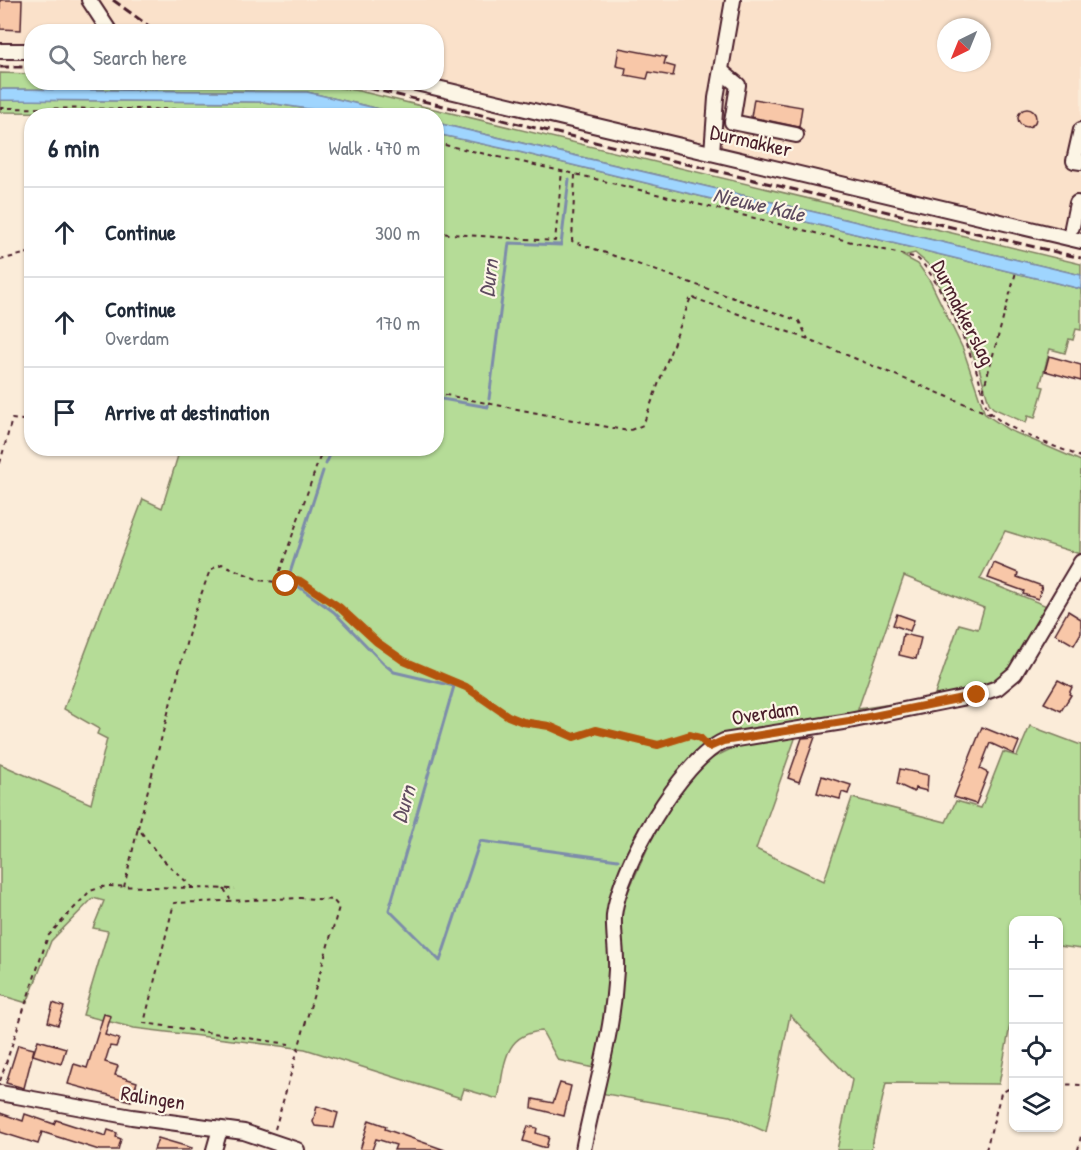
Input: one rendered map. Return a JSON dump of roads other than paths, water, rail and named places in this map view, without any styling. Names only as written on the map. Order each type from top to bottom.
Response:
[{"type":"street","points":[[89,0],[105,24]]},
{"type":"street","points":[[712,153],[721,71],[733,0]]},
{"type":"street","points":[[0,51],[24,51]]},
{"type":"street","points":[[721,71],[738,85],[732,122],[796,135]]},
{"type":"street","name":"Durmakker","points":[[444,90],[1081,241]]},
{"type":"street","points":[[1081,130],[1074,161],[1081,162]]},
{"type":"street","points":[[1072,227],[1080,199]]},
{"type":"street","name":"Overdam","points":[[583,1150],[610,1024],[616,970],[614,914],[622,885],[645,836],[682,777],[709,747],[723,741],[849,721],[977,695],[997,688],[1015,673],[1081,562]]},
{"type":"street","name":"Ralingen","points":[[0,1093],[132,1117],[244,1132],[297,1150]]},
{"type":"street","points":[[214,1150],[220,1129]]},
{"type":"water","points":[[0,89],[307,92],[375,108],[302,108],[263,102],[0,100]]},
{"type":"water","name":"Nieuwe Kale","points":[[444,125],[1081,275],[1081,289],[444,136]]},
{"type":"waterway","name":"Durn","points":[[489,399],[509,243],[561,245],[569,179]]},
{"type":"waterway","name":"Durn","points":[[444,399],[488,407],[488,405]]},
{"type":"waterway","name":"Durn","points":[[326,464],[330,456]]},
{"type":"waterway","name":"Durn","points":[[323,471],[288,579],[334,612],[394,672],[454,686],[389,910],[440,961],[480,841],[618,860]]},
{"type":"railway","points":[[113,0],[146,24]]},
{"type":"railway","points":[[0,67],[24,67]]},
{"type":"railway","points":[[377,90],[1081,258]]}]
